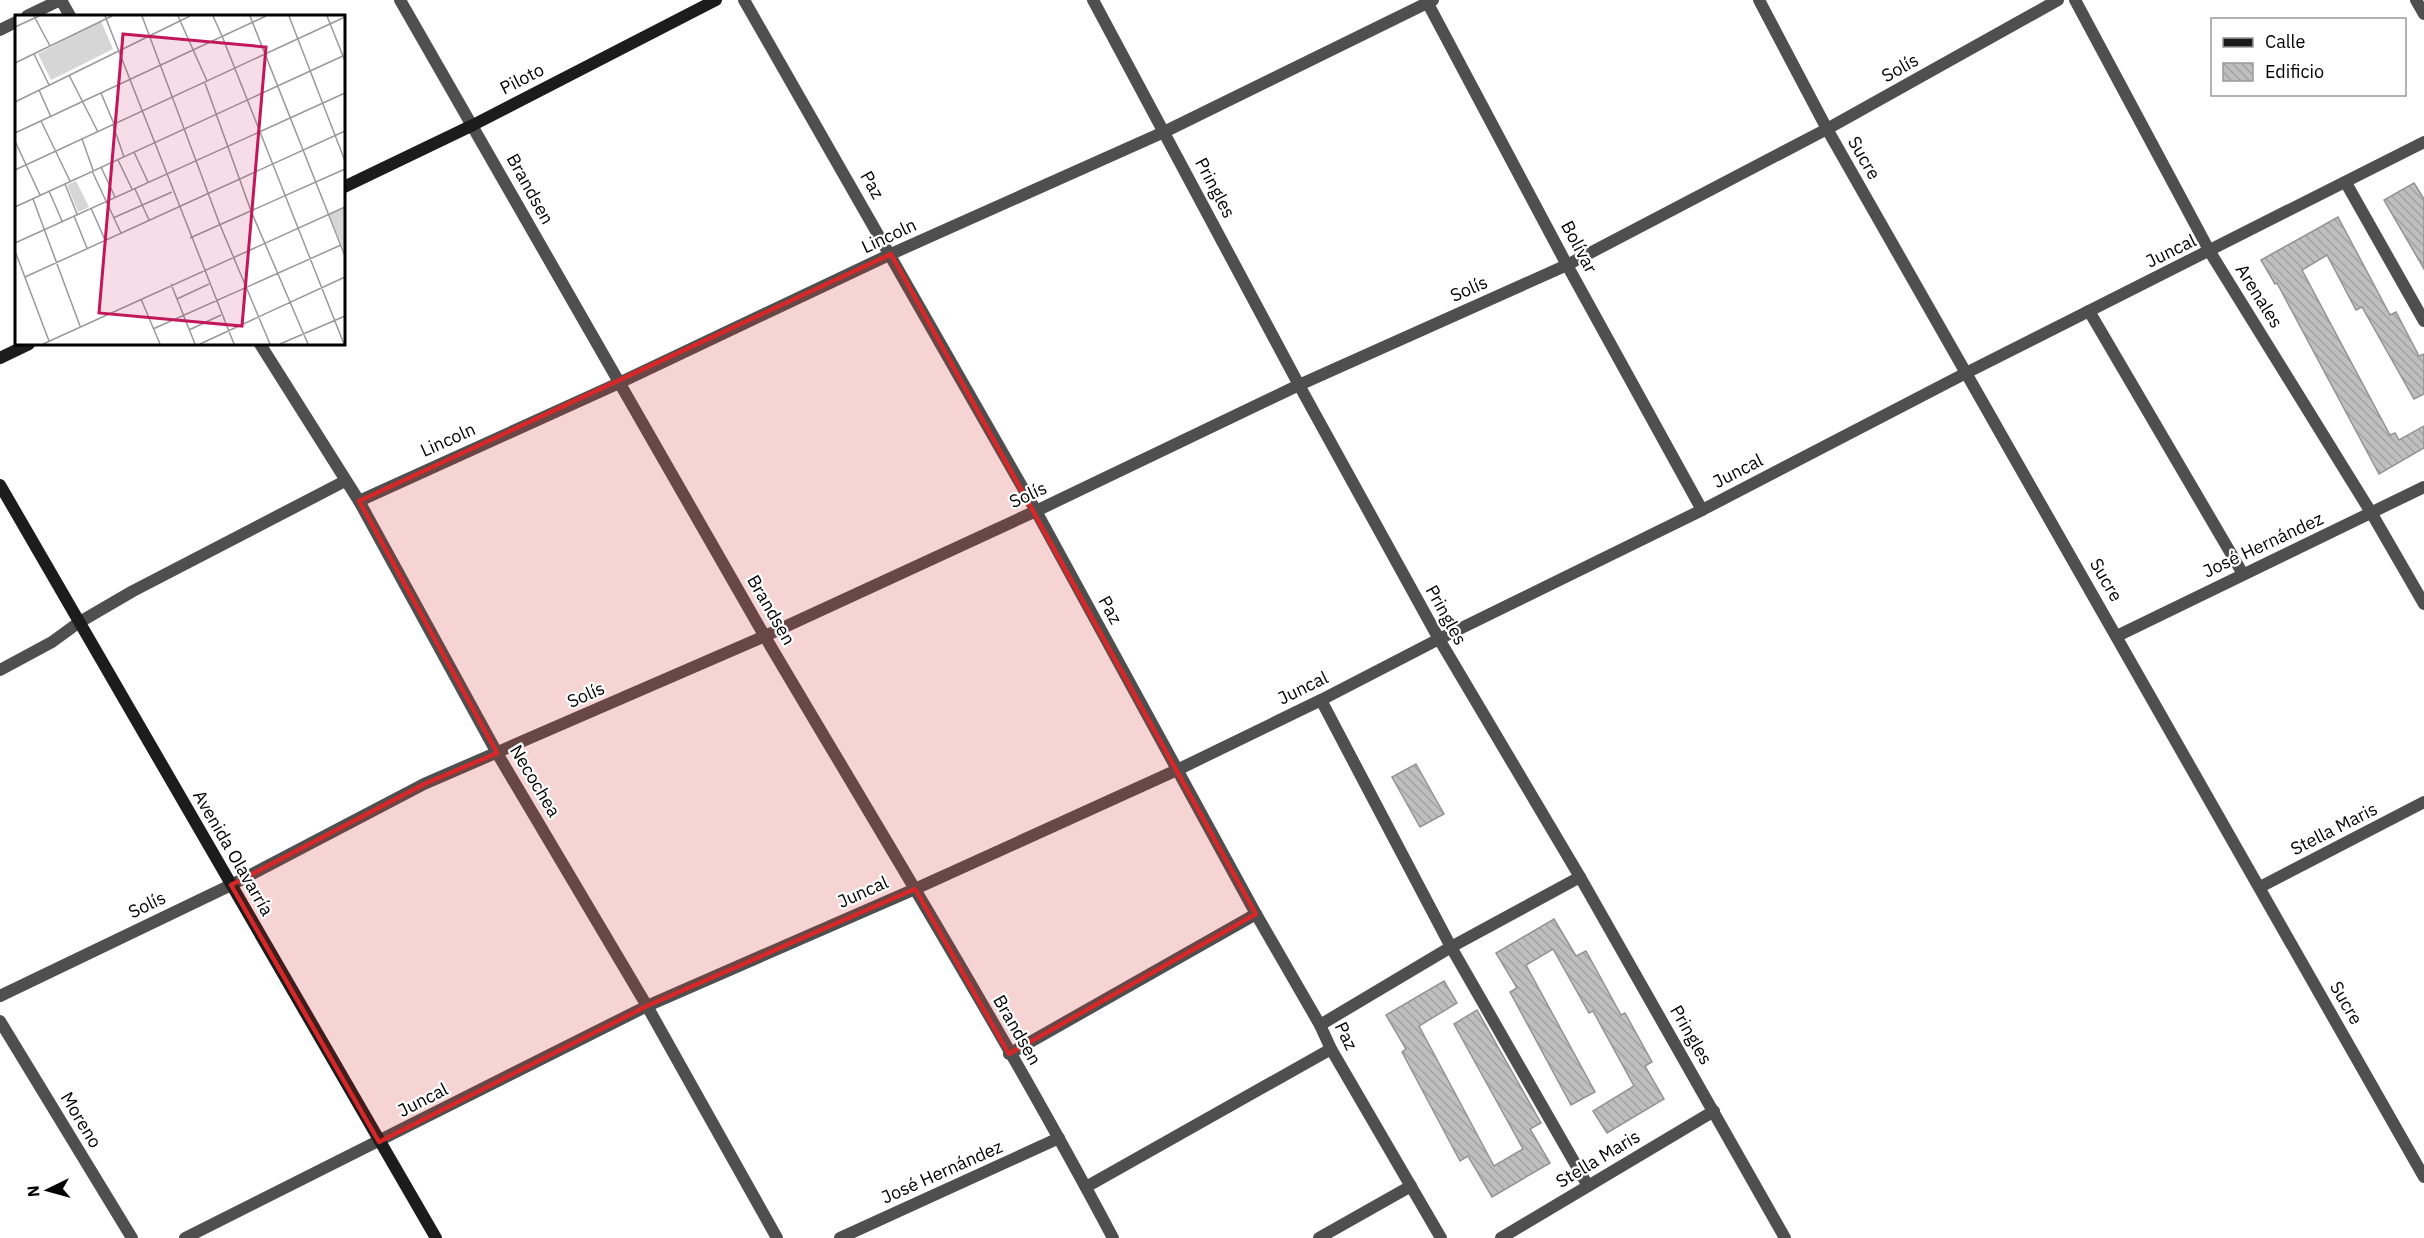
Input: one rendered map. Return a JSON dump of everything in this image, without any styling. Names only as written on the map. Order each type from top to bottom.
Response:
[{"type":"main road","name":"Piloto","points":[[345,187],[473,125],[716,0]]},
{"type":"main road","points":[[0,358],[27,345]]},
{"type":"main road","name":"Avenida Olavarría","points":[[0,485],[436,1238]]},
{"type":"street","points":[[29,15],[60,0],[69,15]]},
{"type":"street","name":"Brandsen","points":[[400,0],[765,636],[1059,1138],[1113,1238]]},
{"type":"street","name":"Paz","points":[[744,0],[1036,511],[1256,914],[1320,1025],[1331,1049],[1442,1238]]},
{"type":"street","name":"Pringles","points":[[1094,0],[1299,385],[1439,639],[1580,877],[1785,1238]]},
{"type":"street","name":"Sucre","points":[[1759,0],[1827,129],[2424,1177]]},
{"type":"street","name":"Solís","points":[[0,996],[231,885],[424,784],[765,636],[1036,511],[1299,385],[1568,265],[1827,129],[2058,0]]},
{"type":"street","name":"Arenales","points":[[2075,0],[2210,252],[2372,514],[2424,604]]},
{"type":"street","points":[[2416,0],[2424,14]]},
{"type":"street","name":"Lincoln","points":[[359,501],[619,383],[891,254],[1164,132],[1429,1]]},
{"type":"street","name":"Bolívar","points":[[1429,1],[1568,265],[1702,510]]},
{"type":"street","points":[[0,30],[15,22]]},
{"type":"street","name":"Juncal","points":[[185,1238],[647,1006],[915,889],[1177,770],[1321,700],[1439,639],[1702,510],[1966,373],[2210,252],[2424,142]]},
{"type":"street","points":[[2346,183],[2424,321]]},
{"type":"street","points":[[2089,311],[2243,574]]},
{"type":"street","name":"Necochea","points":[[261,345],[359,501],[497,753],[647,1006],[777,1238]]},
{"type":"street","points":[[0,670],[52,642],[78,623],[133,591],[345,481]]},
{"type":"street","name":"José Hernández","points":[[2117,636],[2424,487]]},
{"type":"street","points":[[1321,700],[1451,947],[1588,1186]]},
{"type":"street","name":"Stella Maris","points":[[2260,887],[2424,802]]},
{"type":"street","points":[[1320,1025],[1451,947],[1580,877]]},
{"type":"street","points":[[1009,1054],[1256,914]]},
{"type":"street","name":"Moreno","points":[[0,1021],[132,1238]]},
{"type":"street","points":[[1086,1187],[1331,1049]]},
{"type":"street","name":"Stella Maris","points":[[1501,1238],[1714,1111]]},
{"type":"street","name":"José Hernández","points":[[840,1238],[1059,1138]]},
{"type":"street","points":[[1319,1238],[1411,1186]]},
{"type":"highlighted area","points":[[891,254],[1256,914],[1009,1054],[915,889],[647,1006],[379,1142],[231,885],[424,784],[497,753],[359,501]]},
{"type":"building","points":[[2414,183],[2424,199],[2424,269],[2384,200]]},
{"type":"building","points":[[2338,217],[2390,315],[2396,312],[2419,356],[2424,354],[2424,394],[2414,399],[2362,307],[2356,310],[2327,255],[2302,270],[2390,435],[2395,433],[2399,440],[2424,426],[2424,448],[2379,474],[2277,283],[2275,284],[2261,260]]},
{"type":"building","points":[[1416,764],[1444,814],[1420,827],[1392,777]]},
{"type":"building","points":[[1554,919],[1576,956],[1586,951],[1621,1015],[1625,1013],[1652,1062],[1645,1066],[1664,1099],[1607,1133],[1593,1111],[1634,1086],[1593,1011],[1589,1013],[1553,949],[1526,965],[1595,1092],[1571,1105],[1510,992],[1517,988],[1496,953]]},
{"type":"building","points":[[1444,981],[1457,1003],[1419,1026],[1494,1166],[1523,1149],[1454,1024],[1477,1010],[1541,1123],[1530,1129],[1550,1163],[1492,1197],[1468,1156],[1460,1161],[1402,1052],[1406,1049],[1386,1015]]}]
